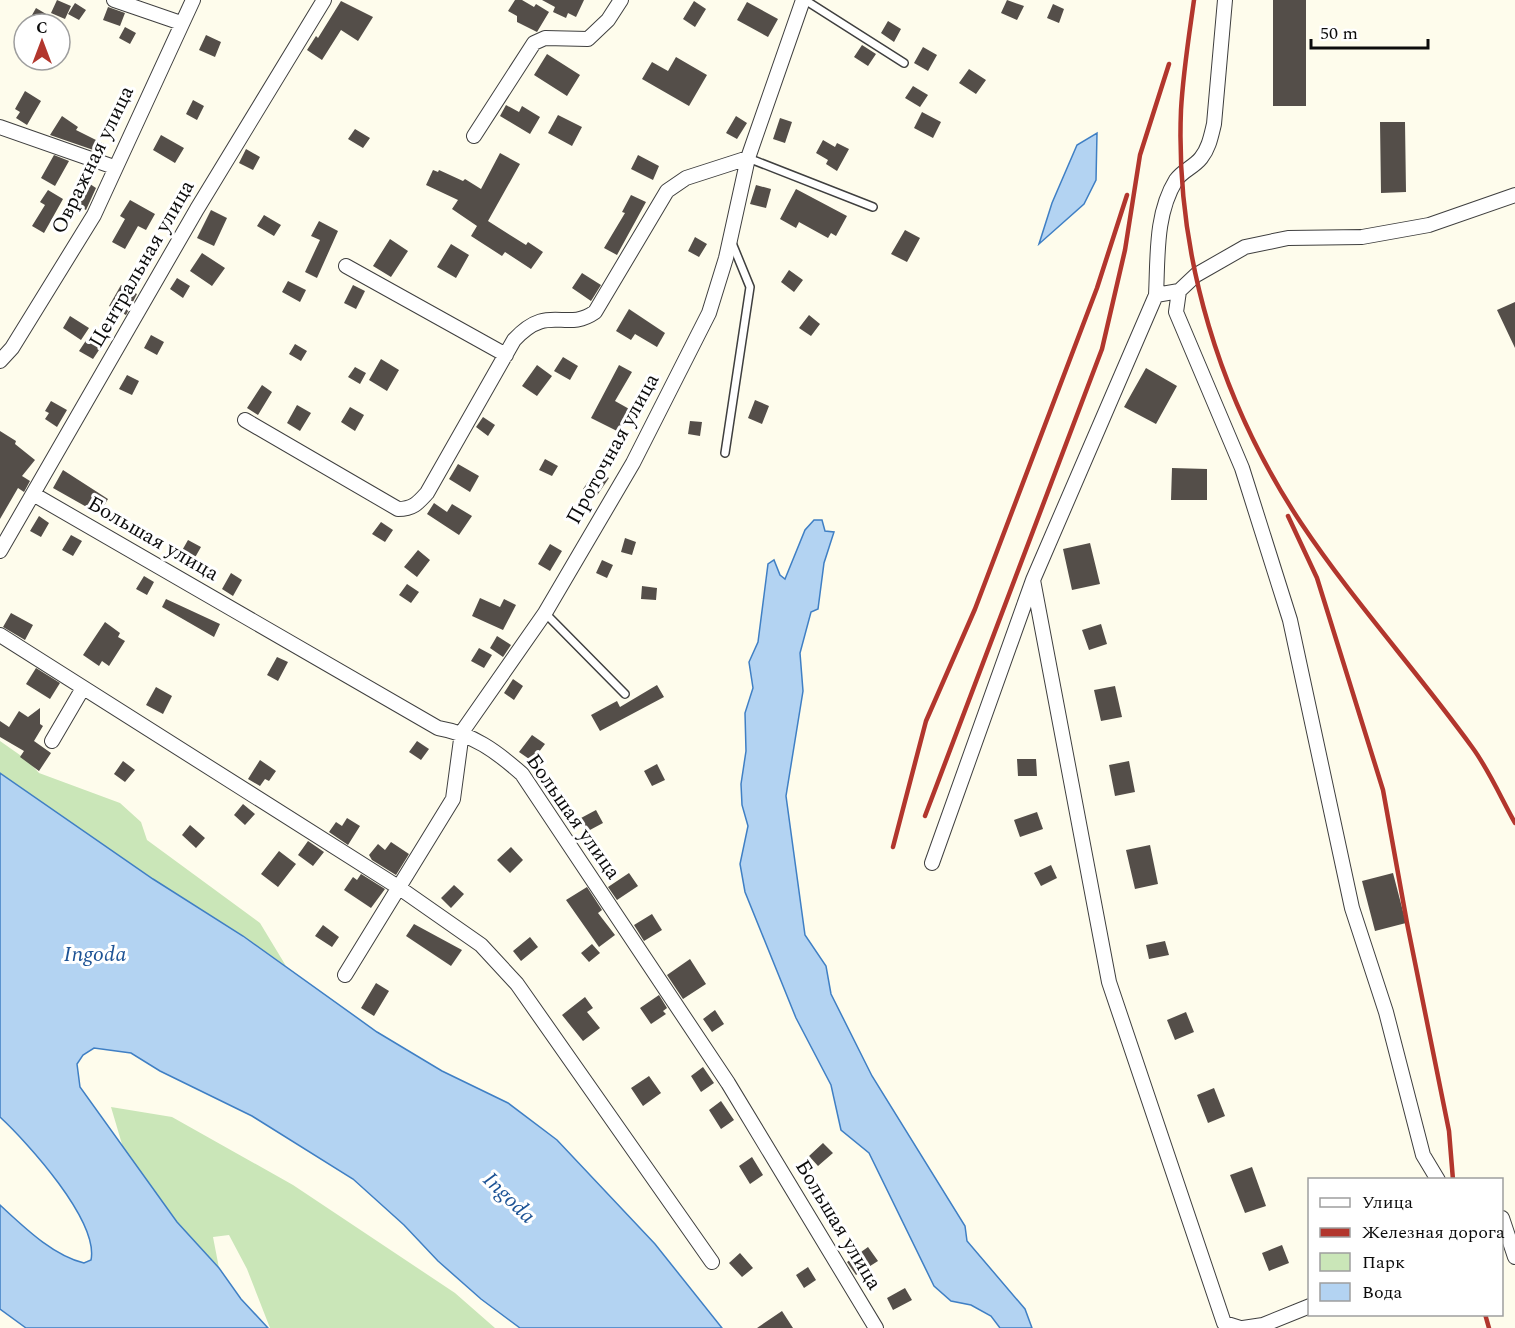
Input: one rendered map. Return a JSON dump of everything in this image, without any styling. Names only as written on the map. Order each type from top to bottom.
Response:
[{"type":"street","points":[[114,0],[181,23]]},
{"type":"street","name":"Овражная улица","points":[[0,361],[12,348],[94,215],[114,167],[193,0]]},
{"type":"street","name":"Центральная улица","points":[[0,551],[197,209],[324,0]]},
{"type":"street","points":[[474,136],[534,43],[545,38],[588,39],[608,20],[621,0]]},
{"type":"street","name":"Проточная улица","points":[[345,975],[453,799],[462,732],[545,613],[633,463],[709,313],[730,238],[748,158],[804,0]]},
{"type":"street","points":[[932,863],[1033,580],[1156,295],[1159,232],[1164,206],[1178,178],[1200,159],[1209,144],[1214,124],[1225,0]]},
{"type":"street","points":[[0,127],[114,167]]},
{"type":"street","points":[[245,420],[398,509],[408,509],[417,505],[427,493],[506,355],[528,325],[543,319],[585,320],[595,312],[667,191],[686,178],[748,158]]},
{"type":"street","points":[[1156,295],[1179,291],[1196,275],[1245,247],[1288,238],[1362,237],[1429,225],[1515,195]]},
{"type":"street","points":[[346,266],[506,355]]},
{"type":"street","points":[[1179,291],[1176,312],[1242,468],[1290,620],[1352,908],[1386,1011],[1423,1155],[1437,1178]]},
{"type":"street","name":"Большая улица","points":[[33,494],[438,728],[462,732],[496,750],[522,774],[728,1083],[876,1328]]},
{"type":"street","points":[[1033,580],[1109,982],[1224,1323],[1241,1328],[1263,1325],[1308,1307]]},
{"type":"street","points":[[0,635],[398,887],[481,945],[517,984],[712,1262]]},
{"type":"street","points":[[52,741],[83,688]]},
{"type":"street","points":[[1503,1221],[1515,1257]]},
{"type":"lane","points":[[804,0],[904,63]]},
{"type":"lane","points":[[748,158],[873,207]]},
{"type":"lane","points":[[725,453],[750,287],[730,238]]},
{"type":"lane","points":[[545,613],[625,694]]},
{"type":"green space","points":[[0,741],[27,760],[39,773],[120,803],[141,822],[147,840],[260,923],[286,966],[153,879],[0,773]]},
{"type":"green space","points":[[111,1107],[172,1117],[293,1185],[455,1293],[495,1328],[270,1328],[247,1269],[229,1235],[213,1237],[219,1268],[177,1222],[124,1151]]},
{"type":"water","points":[[1097,133],[1096,180],[1084,204],[1039,244],[1052,203],[1077,145]]},
{"type":"water","points":[[814,520],[822,520],[825,531],[834,532],[824,563],[818,609],[811,612],[800,653],[803,691],[786,796],[805,935],[826,966],[831,994],[872,1076],[965,1226],[967,1241],[1025,1309],[1032,1328],[1000,1328],[991,1316],[971,1305],[951,1301],[934,1286],[869,1153],[841,1130],[831,1085],[796,1018],[745,892],[740,864],[748,826],[742,805],[741,784],[746,751],[745,713],[753,688],[749,662],[758,642],[768,564],[774,560],[780,575],[785,579],[805,530]]},
{"type":"water","name":"Ingoda","points":[[0,773],[153,879],[243,936],[377,1032],[442,1071],[508,1103],[557,1140],[655,1244],[722,1328],[520,1328],[481,1299],[438,1261],[404,1225],[353,1179],[252,1116],[160,1071],[131,1053],[94,1048],[83,1055],[77,1064],[80,1087],[177,1222],[219,1268],[241,1299],[268,1328],[26,1328],[0,1309],[0,1205],[39,1239],[61,1254],[84,1263],[91,1260],[90,1244],[84,1225],[73,1204],[43,1163],[0,1117]]},
{"type":"building","points":[[57,0],[71,6],[68,12],[51,12]]},
{"type":"building","points":[[515,0],[522,0],[534,7],[536,4],[549,12],[537,32],[517,22],[517,16],[508,11]]},
{"type":"building","points":[[542,0],[584,0],[576,17],[568,13],[566,18],[553,12],[555,7]]},
{"type":"building","points":[[1007,0],[1024,6],[1017,20],[1001,13]]},
{"type":"building","points":[[1273,0],[1306,0],[1306,106],[1273,106]]},
{"type":"building","points":[[341,1],[373,17],[358,41],[341,30],[322,60],[307,50],[316,36],[318,38]]},
{"type":"building","points":[[694,1],[706,9],[695,27],[683,19]]},
{"type":"building","points":[[747,2],[778,19],[768,37],[737,20]]},
{"type":"building","points":[[75,3],[86,10],[79,20],[69,12]]},
{"type":"building","points":[[1053,4],[1064,9],[1059,23],[1047,18]]},
{"type":"building","points":[[108,7],[125,13],[120,26],[103,20]]},
{"type":"building","points":[[888,21],[901,29],[894,42],[881,33]]},
{"type":"building","points":[[125,27],[136,33],[130,44],[119,38]]},
{"type":"building","points":[[206,35],[221,42],[215,57],[199,50]]},
{"type":"building","points":[[862,45],[876,54],[868,66],[854,57]]},
{"type":"building","points":[[923,47],[937,55],[928,71],[914,63]]},
{"type":"building","points":[[547,54],[580,75],[567,96],[534,75]]},
{"type":"building","points":[[676,57],[707,75],[689,106],[642,79],[652,62],[668,71]]},
{"type":"building","points":[[969,69],[986,80],[976,94],[959,83]]},
{"type":"building","points":[[913,86],[928,95],[920,107],[905,98]]},
{"type":"building","points":[[25,91],[41,101],[27,125],[16,118],[20,112],[15,109]]},
{"type":"building","points":[[193,100],[204,106],[197,120],[186,114]]},
{"type":"building","points":[[506,105],[519,112],[522,106],[540,117],[530,134],[500,116]]},
{"type":"building","points":[[922,112],[941,122],[933,138],[914,128]]},
{"type":"building","points":[[558,115],[582,127],[572,146],[548,133]]},
{"type":"building","points":[[62,116],[78,127],[76,130],[106,145],[102,153],[50,135]]},
{"type":"building","points":[[736,116],[747,123],[737,139],[726,133]]},
{"type":"building","points":[[780,118],[792,122],[785,143],[773,139]]},
{"type":"building","points":[[1380,122],[1405,122],[1406,192],[1381,193]]},
{"type":"building","points":[[355,129],[370,138],[363,148],[348,139]]},
{"type":"building","points":[[161,135],[184,148],[175,163],[153,150]]},
{"type":"building","points":[[823,140],[835,147],[837,143],[849,149],[837,171],[826,164],[828,160],[816,153]]},
{"type":"building","points":[[246,149],[260,157],[253,170],[239,163]]},
{"type":"building","points":[[500,153],[520,164],[488,221],[526,245],[528,242],[543,252],[531,269],[505,252],[502,256],[471,236],[477,226],[452,209],[458,200],[426,185],[433,170],[438,172],[439,170],[463,181],[465,179],[481,189]]},
{"type":"building","points":[[54,155],[69,161],[55,186],[41,178]]},
{"type":"building","points":[[638,155],[659,166],[653,180],[631,169]]},
{"type":"building","points":[[90,184],[96,188],[86,210],[78,206]]},
{"type":"building","points":[[756,185],[771,189],[766,208],[750,204]]},
{"type":"building","points":[[796,189],[847,216],[836,236],[831,233],[828,238],[799,222],[796,228],[780,219]]},
{"type":"building","points":[[48,190],[63,199],[44,233],[32,226],[45,205],[40,202]]},
{"type":"building","points":[[631,195],[646,202],[617,255],[604,248],[625,213],[622,212]]},
{"type":"building","points":[[130,200],[155,214],[146,230],[138,226],[125,249],[112,242],[125,219],[120,216]]},
{"type":"building","points":[[211,210],[227,218],[214,246],[197,238]]},
{"type":"building","points":[[264,215],[281,225],[274,236],[257,226]]},
{"type":"building","points":[[319,221],[338,231],[317,278],[305,272],[320,240],[311,236]]},
{"type":"building","points":[[905,230],[920,238],[907,262],[891,254]]},
{"type":"building","points":[[695,237],[707,244],[699,257],[688,251]]},
{"type":"building","points":[[390,239],[408,251],[391,277],[373,266]]},
{"type":"building","points":[[451,244],[469,255],[456,278],[437,267]]},
{"type":"building","points":[[202,253],[225,268],[212,286],[190,271]]},
{"type":"building","points":[[789,270],[803,280],[794,292],[781,282]]},
{"type":"building","points":[[582,273],[601,285],[591,301],[572,288]]},
{"type":"building","points":[[177,278],[190,286],[183,298],[170,289]]},
{"type":"building","points":[[288,281],[306,290],[300,302],[282,292]]},
{"type":"building","points":[[121,285],[137,294],[126,315],[109,306]]},
{"type":"building","points":[[353,285],[365,291],[356,309],[344,303]]},
{"type":"building","points":[[1515,302],[1515,348],[1497,310]]},
{"type":"building","points":[[629,309],[665,333],[657,347],[635,334],[631,340],[616,331]]},
{"type":"building","points":[[809,315],[820,324],[811,336],[799,328]]},
{"type":"building","points":[[70,316],[89,328],[81,340],[63,328]]},
{"type":"building","points":[[151,335],[164,342],[157,355],[144,348]]},
{"type":"building","points":[[87,339],[101,347],[93,359],[79,351]]},
{"type":"building","points":[[295,344],[307,351],[301,361],[289,354]]},
{"type":"building","points":[[563,357],[578,366],[570,380],[554,371]]},
{"type":"building","points":[[381,359],[399,370],[387,391],[369,380]]},
{"type":"building","points":[[537,365],[552,376],[537,396],[522,386]]},
{"type":"building","points":[[619,365],[632,372],[615,401],[631,410],[619,432],[591,418]]},
{"type":"building","points":[[355,367],[366,373],[360,384],[348,377]]},
{"type":"building","points":[[1146,368],[1177,386],[1156,424],[1124,407]]},
{"type":"building","points":[[127,375],[139,381],[132,395],[119,389]]},
{"type":"building","points":[[262,385],[272,392],[258,415],[247,408]]},
{"type":"building","points":[[755,400],[769,406],[762,424],[748,418]]},
{"type":"building","points":[[51,401],[67,410],[57,427],[45,419],[49,413],[45,411]]},
{"type":"building","points":[[297,405],[311,413],[300,431],[287,423]]},
{"type":"building","points":[[350,407],[364,415],[355,431],[341,422]]},
{"type":"building","points":[[483,417],[495,425],[488,436],[476,427]]},
{"type":"building","points":[[690,421],[702,422],[700,436],[688,434]]},
{"type":"building","points":[[0,431],[16,441],[15,444],[35,460],[22,476],[30,481],[24,492],[18,488],[0,519]]},
{"type":"building","points":[[545,459],[558,466],[552,476],[539,470]]},
{"type":"building","points":[[458,464],[479,476],[470,492],[449,479]]},
{"type":"building","points":[[1172,468],[1207,469],[1207,500],[1171,500]]},
{"type":"building","points":[[63,470],[108,499],[99,514],[53,488]]},
{"type":"building","points":[[596,470],[609,478],[596,497],[583,489]]},
{"type":"building","points":[[434,503],[447,512],[452,504],[472,516],[459,535],[427,514]]},
{"type":"building","points":[[39,516],[49,523],[41,537],[30,531]]},
{"type":"building","points":[[381,522],[393,530],[385,542],[372,534]]},
{"type":"building","points":[[71,535],[82,541],[73,556],[62,550]]},
{"type":"building","points":[[625,538],[636,542],[632,555],[621,552]]},
{"type":"building","points":[[188,540],[201,547],[193,561],[180,554]]},
{"type":"building","points":[[1090,543],[1100,584],[1072,590],[1063,549]]},
{"type":"building","points":[[550,544],[562,551],[550,571],[538,564]]},
{"type":"building","points":[[418,550],[430,560],[417,577],[404,567]]},
{"type":"building","points":[[602,560],[613,565],[607,578],[596,573]]},
{"type":"building","points":[[231,573],[242,580],[233,596],[222,589]]},
{"type":"building","points":[[144,576],[154,582],[147,595],[136,589]]},
{"type":"building","points":[[407,584],[419,592],[411,603],[399,595]]},
{"type":"building","points":[[642,586],[657,588],[656,600],[641,599]]},
{"type":"building","points":[[480,598],[500,607],[504,599],[516,605],[503,630],[472,616]]},
{"type":"building","points":[[166,599],[220,624],[214,637],[162,607]]},
{"type":"building","points":[[11,613],[33,625],[25,640],[3,627]]},
{"type":"building","points":[[105,622],[120,633],[118,637],[125,641],[109,666],[102,661],[99,666],[83,655]]},
{"type":"building","points":[[1101,624],[1107,644],[1089,650],[1082,630]]},
{"type":"building","points":[[497,636],[511,645],[503,657],[490,648]]},
{"type":"building","points":[[479,648],[492,655],[484,668],[471,661]]},
{"type":"building","points":[[277,657],[288,662],[278,681],[267,675]]},
{"type":"building","points":[[36,668],[60,683],[50,699],[26,684]]},
{"type":"building","points":[[513,679],[523,686],[514,700],[504,693]]},
{"type":"building","points":[[657,685],[664,697],[600,731],[591,715],[617,701],[620,707]]},
{"type":"building","points":[[1115,686],[1122,717],[1101,721],[1094,690]]},
{"type":"building","points":[[156,687],[172,696],[163,714],[146,705]]},
{"type":"building","points":[[40,708],[40,724],[43,726],[34,741],[51,753],[39,771],[20,757],[24,751],[0,737],[0,721],[9,727],[19,711],[28,717]]},
{"type":"building","points":[[532,735],[545,744],[532,761],[519,752]]},
{"type":"building","points":[[417,741],[429,749],[421,760],[409,752]]},
{"type":"building","points":[[1017,759],[1036,759],[1037,776],[1018,776]]},
{"type":"building","points":[[260,760],[276,771],[269,781],[265,779],[260,786],[248,779]]},
{"type":"building","points":[[123,761],[135,770],[125,782],[114,774]]},
{"type":"building","points":[[1129,761],[1135,792],[1115,796],[1109,765]]},
{"type":"building","points":[[657,764],[665,780],[652,786],[644,771]]},
{"type":"building","points":[[243,804],[255,814],[245,825],[234,815]]},
{"type":"building","points":[[596,810],[603,823],[588,831],[581,818]]},
{"type":"building","points":[[1037,812],[1043,829],[1020,837],[1014,820]]},
{"type":"building","points":[[347,818],[360,826],[348,845],[329,832],[336,822],[342,826]]},
{"type":"building","points":[[190,825],[205,838],[196,848],[182,835]]},
{"type":"building","points":[[308,841],[324,852],[313,866],[298,855]]},
{"type":"building","points":[[391,842],[409,854],[396,875],[372,860],[369,855],[378,844],[385,850]]},
{"type":"building","points":[[1150,845],[1158,884],[1135,889],[1126,850]]},
{"type":"building","points":[[511,847],[523,860],[510,873],[497,860]]},
{"type":"building","points":[[279,851],[296,864],[278,887],[261,874]]},
{"type":"building","points":[[1051,865],[1057,878],[1041,886],[1034,873]]},
{"type":"building","points":[[629,873],[638,886],[617,900],[608,887]]},
{"type":"building","points":[[1393,873],[1406,923],[1375,931],[1362,881]]},
{"type":"building","points":[[361,874],[385,889],[371,908],[344,890],[353,877],[357,880]]},
{"type":"building","points":[[454,885],[464,894],[451,908],[441,898]]},
{"type":"building","points":[[587,887],[602,910],[598,913],[615,935],[599,947],[566,900]]},
{"type":"building","points":[[652,914],[662,930],[644,941],[634,925]]},
{"type":"building","points":[[414,924],[462,950],[451,966],[406,936]]},
{"type":"building","points":[[323,925],[339,937],[332,947],[315,936]]},
{"type":"building","points":[[530,937],[538,947],[521,961],[513,951]]},
{"type":"building","points":[[1165,941],[1169,955],[1149,959],[1146,945]]},
{"type":"building","points":[[592,944],[600,953],[589,962],[581,953]]},
{"type":"building","points":[[690,959],[706,984],[683,999],[667,975]]},
{"type":"building","points":[[376,983],[389,991],[374,1016],[361,1008]]},
{"type":"building","points":[[659,995],[667,1008],[663,1011],[666,1014],[651,1024],[640,1008]]},
{"type":"building","points":[[585,997],[593,1008],[587,1012],[600,1028],[583,1041],[562,1015]]},
{"type":"building","points":[[715,1010],[724,1024],[712,1032],[703,1019]]},
{"type":"building","points":[[1186,1012],[1194,1032],[1175,1040],[1167,1020]]},
{"type":"building","points":[[703,1067],[714,1083],[701,1092],[691,1076]]},
{"type":"building","points":[[649,1076],[661,1093],[643,1106],[631,1088]]},
{"type":"building","points":[[1214,1088],[1225,1116],[1208,1123],[1197,1095]]},
{"type":"building","points":[[721,1101],[734,1120],[721,1129],[709,1110]]},
{"type":"building","points":[[823,1143],[833,1153],[818,1166],[809,1156]]},
{"type":"building","points":[[752,1157],[763,1175],[750,1184],[739,1166]]},
{"type":"building","points":[[1252,1167],[1266,1206],[1245,1213],[1230,1175]]},
{"type":"building","points":[[1282,1245],[1289,1263],[1269,1271],[1262,1253]]},
{"type":"building","points":[[868,1247],[878,1261],[856,1275],[847,1262]]},
{"type":"building","points":[[740,1253],[753,1268],[742,1277],[729,1263]]},
{"type":"building","points":[[808,1267],[816,1280],[804,1288],[796,1275]]},
{"type":"building","points":[[905,1288],[912,1300],[893,1310],[887,1298]]},
{"type":"building","points":[[782,1311],[793,1328],[757,1328]]},
{"type":"railway","points":[[1194,0],[1182,96],[1181,165],[1186,219],[1195,273],[1226,378],[1273,477],[1301,523],[1342,580],[1472,747],[1515,823]]},
{"type":"railway","points":[[925,816],[1102,349],[1125,250],[1140,155],[1169,64]]},
{"type":"railway","points":[[893,847],[926,721],[975,609],[1097,288],[1127,195]]},
{"type":"railway","points":[[1288,516],[1317,578],[1383,790],[1449,1131],[1453,1178]]},
{"type":"railway","points":[[1486,1316],[1489,1328]]}]
